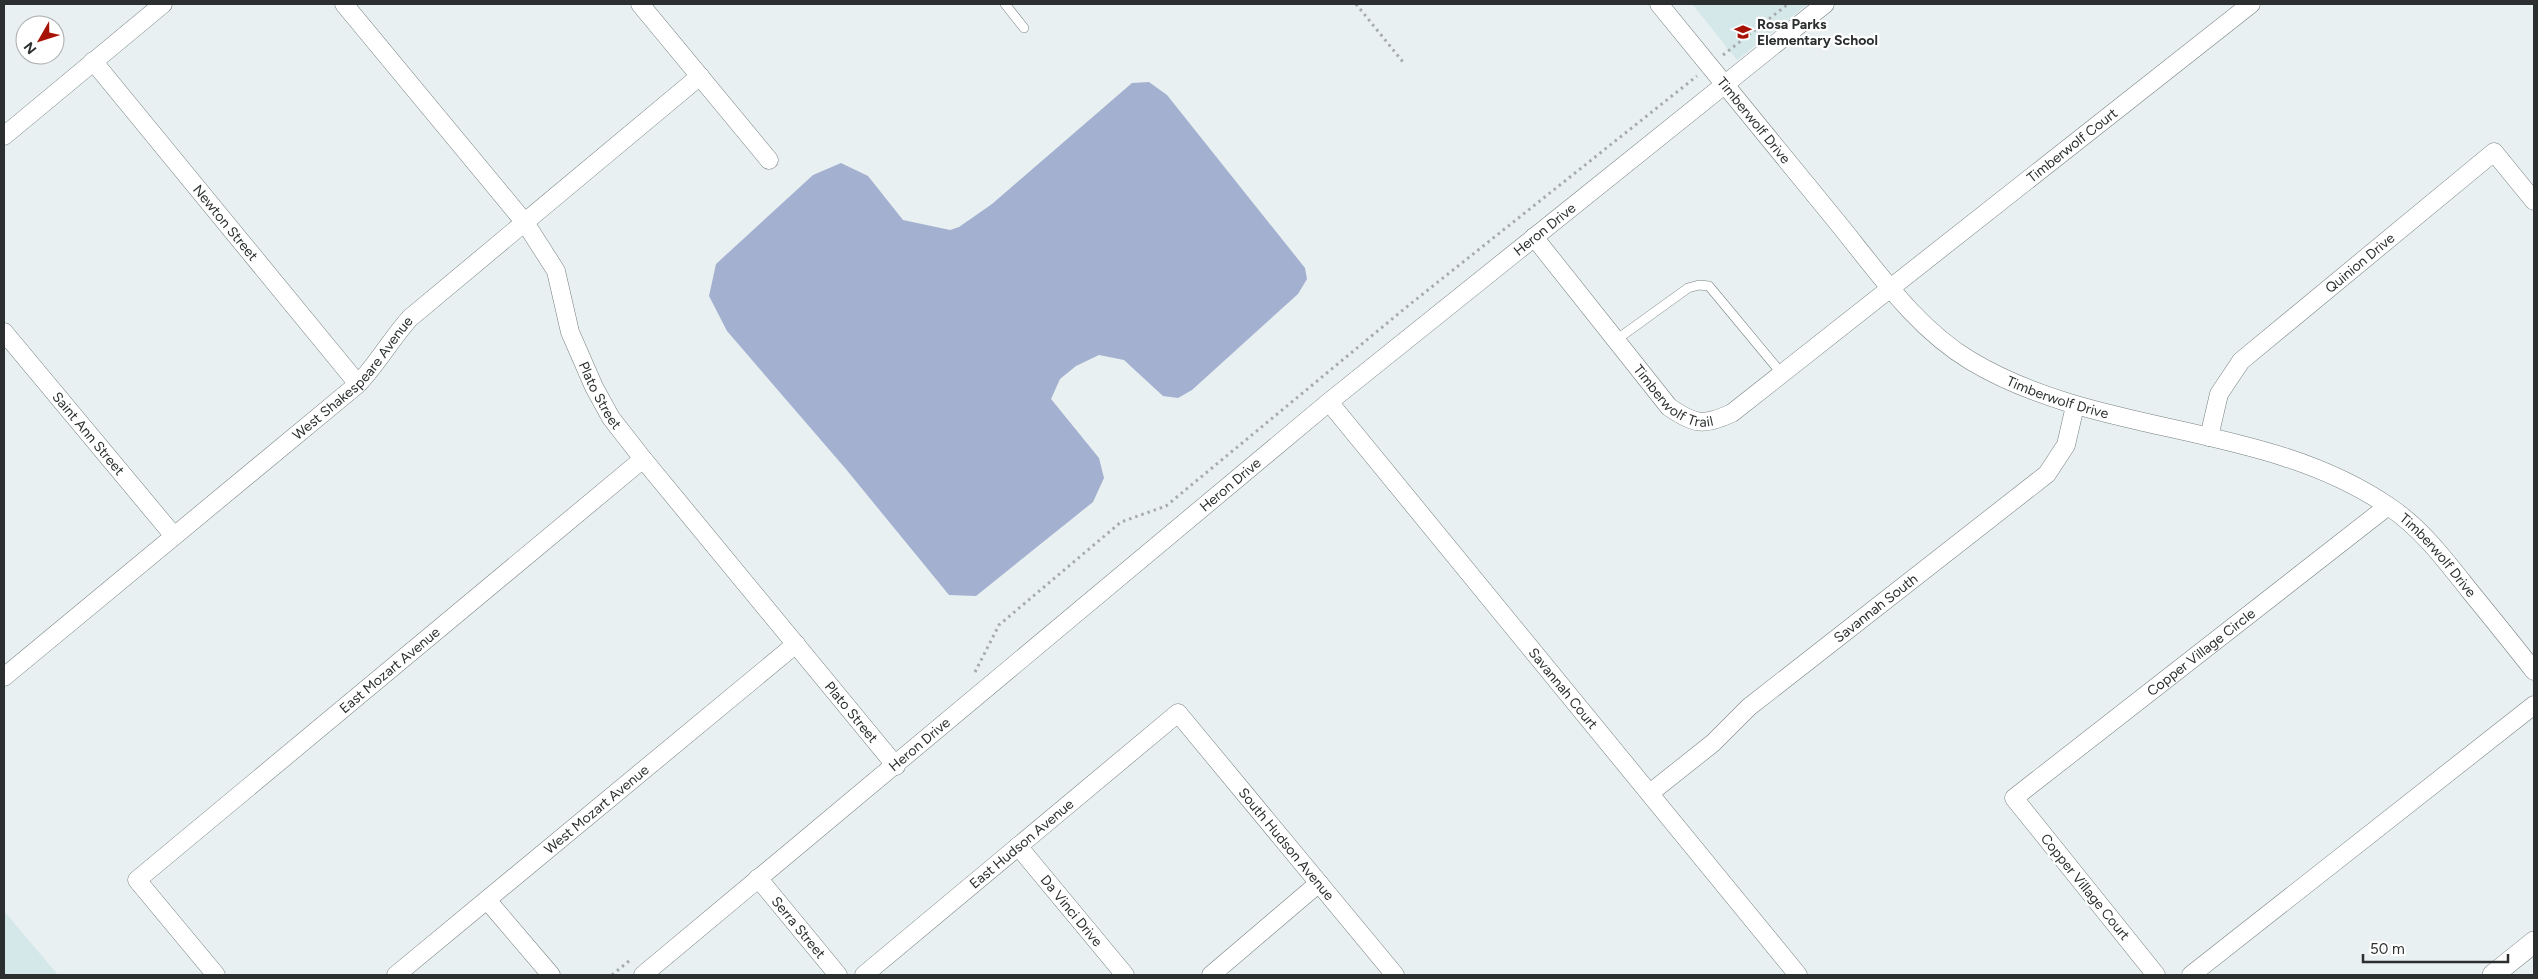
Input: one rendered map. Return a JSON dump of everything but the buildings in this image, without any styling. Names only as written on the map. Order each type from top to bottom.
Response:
[{"type":"street","points":[[4,136],[163,4]]},
{"type":"street","name":"Plato Street","points":[[344,4],[526,224],[556,271],[570,332],[594,387],[611,418],[896,766]]},
{"type":"street","points":[[640,4],[769,160]]},
{"type":"street","name":"Timberwolf Drive","points":[[1659,4],[1891,288],[1936,336],[1968,359],[2003,379],[2038,394],[2075,406],[2209,437],[2288,458],[2326,472],[2388,506],[2404,517],[2446,562],[2534,671]]},
{"type":"street","name":"Heron Drive","points":[[643,975],[758,878],[896,766],[1329,402],[1825,4]]},
{"type":"street","name":"Timberwolf Court","points":[[1891,288],[2251,4]]},
{"type":"street","name":"Newton Street","points":[[93,62],[358,384]]},
{"type":"street","name":"West Shakespeare Avenue","points":[[4,677],[358,384],[376,365],[395,336],[410,318],[526,224],[700,76]]},
{"type":"street","name":"Quinion Drive","points":[[2209,437],[2219,394],[2241,361],[2494,152],[2534,201]]},
{"type":"street","name":"Timberwolf Trail","points":[[1534,237],[1669,407],[1686,419],[1704,423],[1732,413],[1891,288]]},
{"type":"street","name":"Saint Ann Street","points":[[4,332],[174,536]]},
{"type":"street","name":"Savannah Court","points":[[1329,402],[1798,975]]},
{"type":"street","name":"Savannah South","points":[[1650,793],[1713,743],[1749,707],[2047,474],[2066,445],[2075,406]]},
{"type":"street","name":"East Mozart Avenue","points":[[216,975],[137,880],[643,459]]},
{"type":"street","name":"Copper Village Circle","points":[[2014,798],[2388,506]]},
{"type":"street","name":"West Mozart Avenue","points":[[396,975],[796,644]]},
{"type":"street","points":[[2191,975],[2534,705]]},
{"type":"street","name":"East Hudson Avenue","points":[[864,975],[1178,712]]},
{"type":"street","name":"South Hudson Avenue","points":[[1178,712],[1395,975]]},
{"type":"street","name":"Copper Village Court","points":[[2014,798],[2156,975]]},
{"type":"street","name":"Da Vinci Drive","points":[[1018,846],[1125,975]]},
{"type":"street","name":"Serra Street","points":[[758,878],[838,975]]},
{"type":"street","points":[[1211,975],[1319,883]]},
{"type":"street","points":[[487,900],[551,975]]},
{"type":"street","points":[[2492,975],[2534,942]]},
{"type":"lane","points":[[1005,4],[1024,28]]},
{"type":"lane","points":[[1616,340],[1688,288],[1699,285],[1710,286],[1782,374]]},
{"type":"path","points":[[1356,4],[1402,62]]},
{"type":"path","points":[[1727,52],[1788,4]]},
{"type":"path","points":[[974,674],[999,625],[1121,522],[1166,506],[1416,299],[1689,82]]},
{"type":"path","points":[[612,975],[635,956]]},
{"type":"shaded area","name":"Rosa Parks Elementary School","points":[[1692,4],[1808,4],[1737,60]]},
{"type":"shaded area","points":[[4,911],[58,975],[4,975]]},
{"type":"water","points":[[1149,82],[1167,95],[1305,268],[1307,279],[1298,294],[1192,390],[1178,398],[1163,396],[1124,360],[1099,355],[1076,366],[1060,379],[1051,399],[1099,458],[1104,478],[1093,502],[976,596],[949,595],[845,468],[727,331],[709,296],[716,264],[813,175],[841,163],[868,176],[903,220],[950,230],[959,227],[992,204],[1132,83]]},
{"type":"place","name":"Rosa Parks Elementary School","points":[[1743,32]]}]
